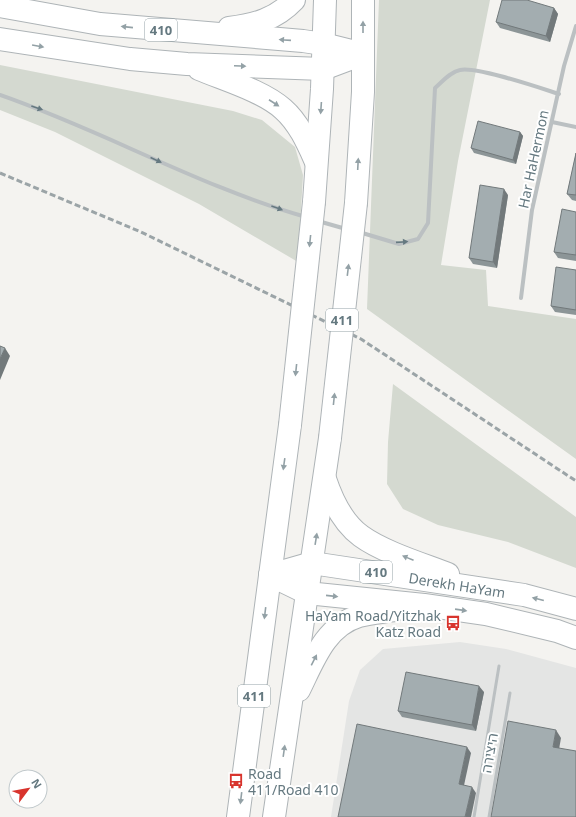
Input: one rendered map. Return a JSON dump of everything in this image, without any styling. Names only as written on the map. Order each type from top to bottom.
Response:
[{"type":"main road","points":[[172,31],[252,25],[270,18],[284,10],[294,0]]},
{"type":"main road","name":"411","points":[[238,817],[290,426],[314,202],[323,69],[325,0]]},
{"type":"main road","name":"411","points":[[274,817],[325,478],[356,203],[363,92],[363,0]]},
{"type":"main road","name":"410","points":[[0,6],[100,24],[324,44],[363,54]]},
{"type":"main road","name":"410","points":[[0,39],[72,51],[187,64],[323,69],[363,54]]},
{"type":"main road","points":[[187,64],[257,93],[283,109],[302,134],[316,164]]},
{"type":"main road","points":[[325,478],[340,512],[361,536],[389,550],[484,588]]},
{"type":"main road","name":"Derekh HaYam","points":[[270,575],[312,563],[484,588],[524,595],[576,609]]},
{"type":"main road","name":"Derekh HaYam","points":[[270,575],[307,594],[424,605],[486,614],[550,629],[576,638]]},
{"type":"main road","points":[[290,708],[320,648],[329,635],[338,627],[359,616],[424,605]]},
{"type":"street","name":"Har HaHermon","points":[[521,298],[532,210],[576,26]]},
{"type":"street","points":[[0,95],[46,111],[210,184],[282,211],[399,244],[418,240],[428,223],[435,88],[446,77],[460,70],[478,72],[515,80],[559,94]]},
{"type":"street","points":[[552,122],[576,127]]},
{"type":"lane","points":[[474,817],[499,666]]},
{"type":"lane","name":"היצירה","points":[[489,817],[510,693]]},
{"type":"shaded area","points":[[379,0],[490,0],[458,161],[441,265],[486,270],[488,306],[576,319],[576,459],[367,309]]},
{"type":"shaded area","points":[[0,65],[233,111],[262,120],[295,147],[303,175],[298,262],[199,204],[55,132],[0,110]]},
{"type":"shaded area","points":[[393,384],[576,517],[576,568],[508,542],[438,525],[403,509],[387,484],[388,442]]},
{"type":"shaded area","points":[[460,642],[506,649],[576,668],[576,817],[331,817],[349,701],[360,670],[383,649]]},
{"type":"building","points":[[502,0],[527,0],[554,8],[546,36],[496,22]]},
{"type":"building","points":[[478,121],[520,132],[513,160],[471,148]]},
{"type":"building","points":[[576,153],[576,195],[567,194]]},
{"type":"building","points":[[480,185],[504,189],[493,262],[469,258]]},
{"type":"building","points":[[562,209],[576,212],[576,255],[554,252]]},
{"type":"building","points":[[556,267],[576,270],[576,310],[551,306]]},
{"type":"building","points":[[0,346],[5,348],[0,359]]},
{"type":"building","points":[[406,672],[479,686],[472,725],[398,711]]},
{"type":"building","points":[[508,721],[556,730],[553,747],[576,751],[576,817],[491,817]]},
{"type":"building","points":[[357,724],[467,747],[459,784],[472,787],[465,817],[338,817]]},
{"type":"railway","points":[[0,173],[141,232],[361,339],[576,481]]},
{"type":"place","name":"HaYam Road/Yitzhak Katz Road","points":[[453,623]]},
{"type":"place","name":"Road 411/Road 410","points":[[236,781]]}]
